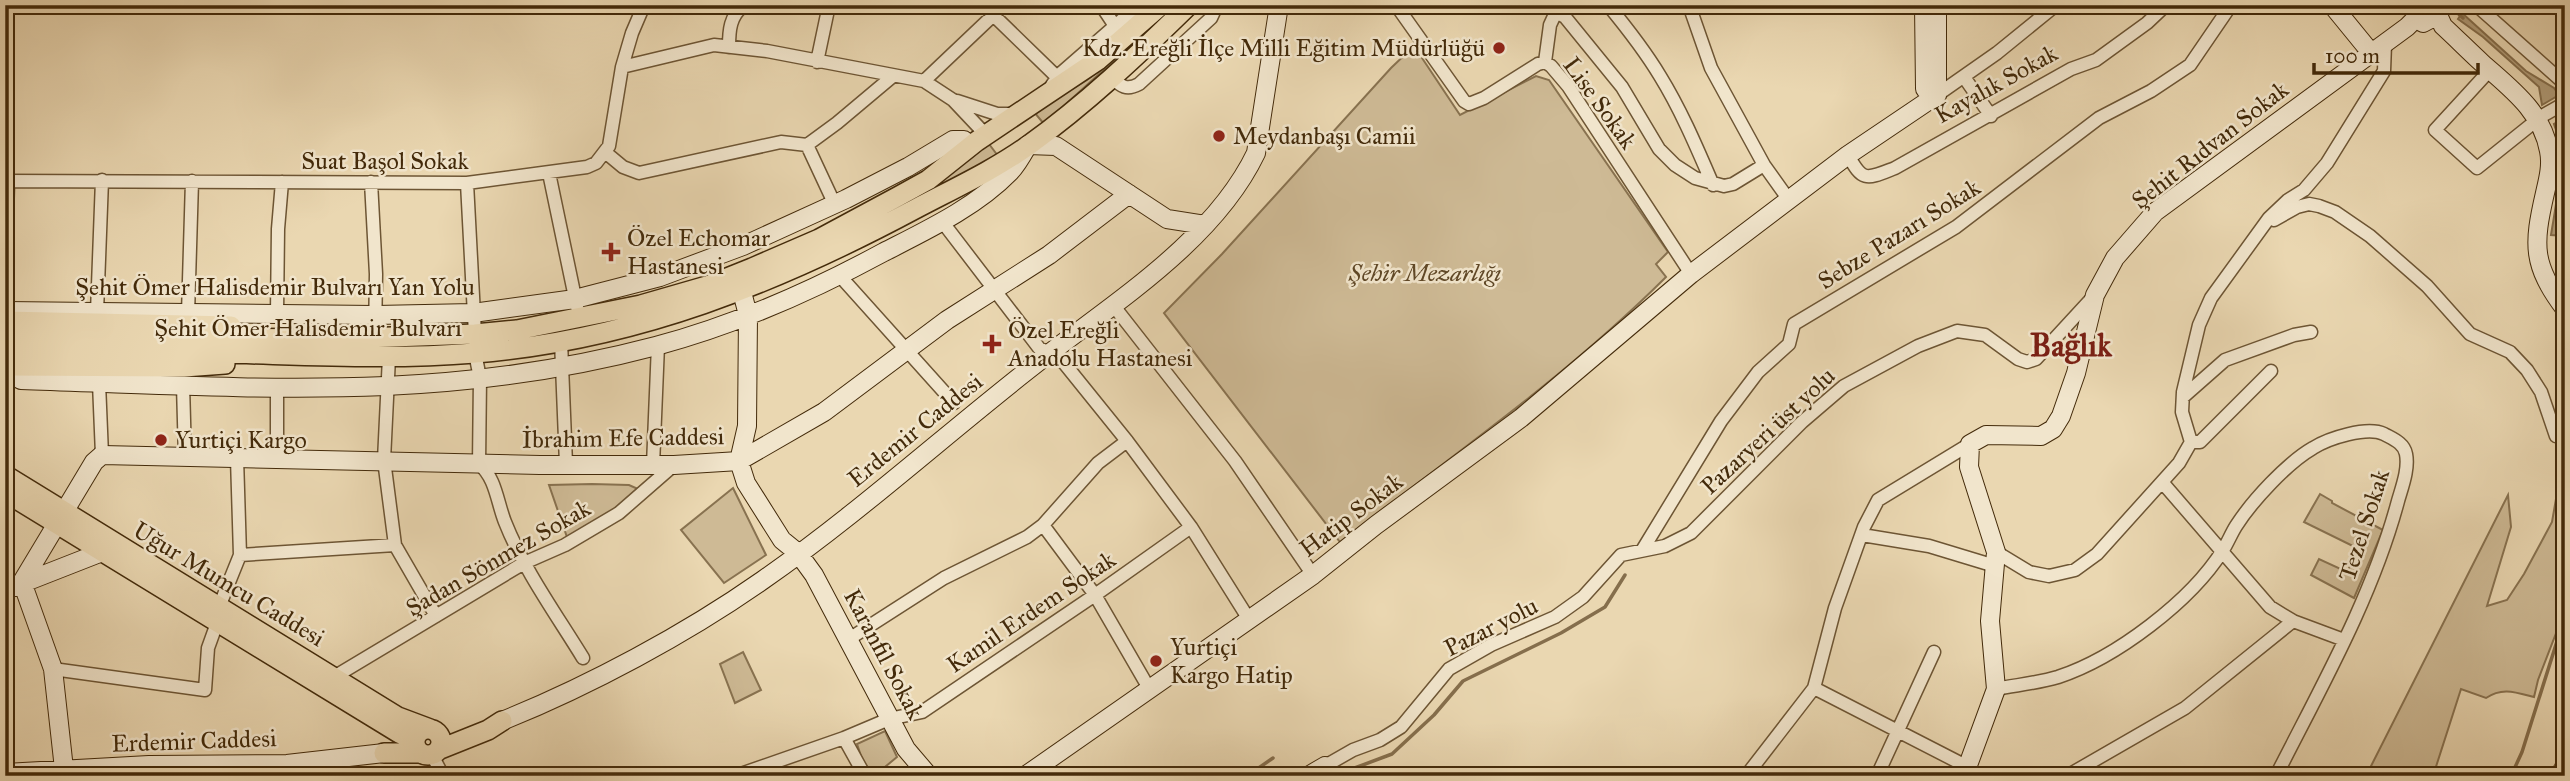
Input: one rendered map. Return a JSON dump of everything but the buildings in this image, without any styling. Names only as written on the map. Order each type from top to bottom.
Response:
[{"type":"main road","name":"Şehit Ömer Halisdemir Bulvarı","points":[[5,337],[183,345],[337,347],[388,357],[475,344],[517,330],[641,305],[707,286],[819,239],[928,180],[1010,118],[1098,60],[1161,5]]},
{"type":"main road","name":"Şehit Ömer Halisdemir Bulvarı","points":[[5,321],[216,325],[301,330],[337,347],[374,338],[475,344],[561,341],[645,323],[742,292],[867,235],[1006,160],[1034,141],[1111,77],[1189,5]]},
{"type":"main road","points":[[1010,118],[1034,141]]},
{"type":"main road","points":[[978,141],[1006,160]]},
{"type":"main road","name":"Şehit Ömer Halisdemir Bulvarı","points":[[5,351],[183,345]]},
{"type":"main road","points":[[10,370],[184,368],[304,362],[337,347]]},
{"type":"main road","name":"Uğur Mumcu Caddesi","points":[[5,475],[102,552],[334,677],[398,717],[426,743]]},
{"type":"main road","name":"Uğur Mumcu Caddesi","points":[[5,492],[61,518],[218,615],[399,733],[426,743]]},
{"type":"main road","name":"Erdemir Caddesi","points":[[384,753],[426,743],[485,721],[502,721]]},
{"type":"street","points":[[644,5],[622,67],[605,152],[623,167],[639,173],[781,142],[807,145],[893,76]]},
{"type":"street","points":[[729,47],[730,25],[744,5]]},
{"type":"street","points":[[817,62],[829,5]]},
{"type":"street","points":[[983,5],[1057,78]]},
{"type":"street","points":[[924,81],[1004,5]]},
{"type":"street","points":[[1101,5],[1115,26]]},
{"type":"street","points":[[1044,98],[1057,78],[1139,5]]},
{"type":"street","points":[[1111,77],[1131,89],[1139,84],[1211,18],[1217,5]]},
{"type":"street","name":"Erdemir Caddesi","points":[[502,721],[553,700],[698,621],[764,579],[888,485],[1180,250],[1205,225],[1244,175],[1256,153],[1279,5]]},
{"type":"street","name":"Lise Sokak","points":[[1396,5],[1464,101],[1469,104],[1484,98],[1538,64],[1545,62],[1551,66],[1568,86],[1691,274]]},
{"type":"street","points":[[1608,5],[1642,47],[1661,77],[1680,111],[1713,184]]},
{"type":"street","points":[[1689,5],[1711,68],[1764,165],[1789,200]]},
{"type":"street","points":[[1924,5],[1931,98]]},
{"type":"street","points":[[1931,98],[1937,5]]},
{"type":"street","name":"Kayalık Sokak","points":[[1691,274],[1848,155],[1964,77],[2056,5]]},
{"type":"street","name":"Kayalık Sokak","points":[[1848,155],[1858,173],[1864,177],[1871,177],[1920,155],[2071,69],[2096,60],[2147,23],[2166,5]]},
{"type":"street","name":"Sebze Pazarı Sokak","points":[[1643,549],[1721,421],[1758,372],[1789,344],[1794,324],[1956,227],[2099,118],[2151,91],[2190,65],[2231,5]]},
{"type":"street","points":[[1862,535],[1996,559],[2029,572],[2049,576],[2075,570],[2097,554],[2179,463],[2191,442],[2182,412],[2183,397],[2199,325],[2211,298],[2259,231],[2288,200],[2304,190],[2327,163],[2384,71],[2378,49],[2332,5]]},
{"type":"street","points":[[2476,5],[2565,84]]},
{"type":"street","points":[[1545,62],[1550,25],[1556,12],[1560,13],[1622,87],[1659,149],[1675,165],[1695,178],[1713,184],[1733,184],[1764,165]]},
{"type":"street","points":[[2433,15],[2524,99],[2537,119],[2550,152],[2550,167],[2538,222],[2536,248],[2549,288],[2565,309]]},
{"type":"street","name":"Şehit Rıdvan Sokak","points":[[1970,444],[1986,435],[2041,436],[2053,429],[2061,416],[2076,373],[2095,295],[2115,258],[2155,212],[2378,49],[2433,15]]},
{"type":"street","points":[[622,67],[714,45],[767,51],[924,81],[953,100],[1010,118]]},
{"type":"street","points":[[2490,70],[2435,130],[2477,168],[2537,119],[2565,103]]},
{"type":"street","points":[[1964,77],[1991,116]]},
{"type":"street","points":[[953,100],[978,141]]},
{"type":"street","name":"Şehit Ömer Halisdemir Bulvarı Yan Yolu","points":[[5,312],[376,315],[473,313],[575,299],[672,273],[743,246],[835,205],[954,140],[978,141]]},
{"type":"street","points":[[10,370],[99,383],[277,387],[386,386],[480,378],[564,365],[657,345],[748,315],[840,276],[983,195],[1012,171],[1034,141],[1056,146],[1167,219],[1205,225]]},
{"type":"street","points":[[807,145],[835,205]]},
{"type":"street","name":"Suat Başol Sokak","points":[[6,181],[467,183],[587,167],[596,163],[605,152]]},
{"type":"street","points":[[549,173],[579,319]]},
{"type":"street","points":[[97,312],[102,180]]},
{"type":"street","points":[[5,285],[6,181]]},
{"type":"street","points":[[188,314],[192,181]]},
{"type":"street","points":[[278,313],[278,229],[282,182]]},
{"type":"street","points":[[371,182],[376,315],[374,338]]},
{"type":"street","points":[[467,183],[475,344],[480,378],[479,464],[487,471],[492,481],[504,522],[524,563],[583,658]]},
{"type":"street","name":"İbrahim Efe Caddesi","points":[[102,455],[674,466],[739,461],[824,412],[947,320],[995,292],[1049,255],[1129,194]]},
{"type":"street","points":[[2259,231],[2297,207],[2309,204],[2335,212],[2351,222],[2427,286],[2470,334],[2510,352],[2541,392],[2556,436]]},
{"type":"street","points":[[1167,219],[1178,238],[1180,250]]},
{"type":"street","points":[[941,220],[1039,348],[1059,358],[1127,441],[1191,527],[1250,621]]},
{"type":"street","name":"Hatip Sokak","points":[[1025,776],[1313,575],[1521,418],[1691,274]]},
{"type":"street","points":[[840,276],[954,403]]},
{"type":"street","points":[[739,461],[747,426],[748,315],[742,292]]},
{"type":"street","name":"Pazaryeri üst yolu","points":[[1643,549],[1665,546],[1691,533],[1802,422],[1844,386],[1918,346],[1957,331],[1985,335],[2018,359],[2027,362],[2036,359],[2095,295]]},
{"type":"street","points":[[1112,305],[1235,461],[1313,575]]},
{"type":"street","points":[[2183,397],[2225,360],[2294,335],[2311,332]]},
{"type":"street","points":[[561,341],[566,464]]},
{"type":"street","points":[[653,465],[657,345]]},
{"type":"street","points":[[388,357],[384,460],[395,545],[436,616]]},
{"type":"street","points":[[2191,442],[2200,442],[2271,371]]},
{"type":"street","points":[[22,582],[94,462],[102,455],[99,383]]},
{"type":"street","points":[[183,385],[185,457]]},
{"type":"street","points":[[277,387],[277,458]]},
{"type":"street","name":"Tezel Sokak","points":[[1996,689],[2058,677],[2104,657],[2152,624],[2198,582],[2222,551],[2236,525],[2280,473],[2314,447],[2350,433],[2378,431],[2399,441],[2406,453],[2396,508],[2383,553],[2344,640],[2276,776]]},
{"type":"street","points":[[849,639],[944,578],[1004,550],[1043,525],[1098,463],[1127,441]]},
{"type":"street","points":[[1746,776],[1814,688],[1835,608],[1878,500],[1970,444]]},
{"type":"street","points":[[1814,688],[1899,732],[1965,771],[1996,689],[1990,621],[1996,559],[1969,467],[1970,444]]},
{"type":"street","points":[[53,669],[205,690],[208,648],[240,555],[237,458]]},
{"type":"street","name":"Karanfil Sokak","points":[[739,461],[746,483],[782,540],[798,553],[814,575],[906,749],[929,776]]},
{"type":"street","name":"Şadan Sönmez Sokak","points":[[334,677],[524,563],[565,545],[619,513],[674,466]]},
{"type":"street","points":[[2162,481],[2270,607],[2293,621],[2344,640]]},
{"type":"street","points":[[1043,525],[1095,595],[1150,690]]},
{"type":"street","name":"Kamil Erdem Sokak","points":[[735,776],[844,738],[889,719],[922,712],[1191,527]]},
{"type":"street","points":[[240,555],[395,545]]},
{"type":"street","name":"Pazar yolu","points":[[1326,771],[1353,750],[1380,740],[1401,727],[1449,669],[1491,645],[1555,617],[1583,597],[1621,555],[1643,549]]},
{"type":"street","points":[[5,590],[102,552]]},
{"type":"street","points":[[22,582],[53,669],[64,769]]},
{"type":"street","points":[[2067,776],[2185,708],[2293,621]]},
{"type":"street","points":[[1877,776],[1934,652]]},
{"type":"street","points":[[844,738],[865,776]]},
{"type":"street","points":[[426,743],[443,776]]},
{"type":"street","name":"Erdemir Caddesi","points":[[5,773],[64,769],[105,772],[214,770],[384,753]]},
{"type":"street","points":[[2556,776],[2565,761]]},
{"type":"street","points":[[1308,776],[1326,771]]},
{"type":"green space","name":"Şehir Mezarlığı","points":[[1414,46],[1460,115],[1536,76],[1549,80],[1668,252],[1656,264],[1666,277],[1549,382],[1340,542],[1164,313]]},
{"type":"green space","points":[[1120,55],[1044,124],[1034,112],[1087,80]]},
{"type":"green space","points":[[989,144],[998,156],[914,201]]},
{"type":"green space","points":[[549,485],[629,485],[638,489],[633,497],[568,540]]},
{"type":"green space","points":[[2565,486],[2565,610],[2534,697],[2515,692],[2498,692],[2486,698],[2461,689],[2433,776],[2366,776],[2508,495],[2511,527],[2487,606],[2507,600],[2524,574],[2552,522],[2557,493]]},
{"type":"green space","points":[[733,488],[766,555],[724,583],[681,530]]},
{"type":"green space","points":[[2320,494],[2383,530],[2354,598],[2311,575],[2319,559],[2347,572],[2359,549],[2304,522]]},
{"type":"green space","points":[[743,652],[761,690],[735,703],[720,664]]},
{"type":"green space","points":[[885,731],[897,757],[874,776],[863,762],[857,744]]},
{"type":"shaded area","points":[[2462,13],[2526,71],[2554,88],[2559,95],[2542,105],[2539,87],[2483,37],[2458,19]]},
{"type":"shaded area","points":[[2565,118],[2565,236],[2551,235],[2560,164],[2558,136],[2554,124]]},
{"type":"waterway","points":[[2449,5],[2463,18]]},
{"type":"waterway","points":[[2560,116],[2565,125]]},
{"type":"waterway","points":[[1342,768],[1352,769],[1392,754],[1434,715],[1463,681],[1561,633],[1605,607],[1625,575]]},
{"type":"waterway","points":[[2511,776],[2522,752],[2565,616]]},
{"type":"waterway","points":[[1247,776],[1273,758]]},
{"type":"place","name":"Kdz. Ereğli İlçe Milli Eğitim Müdürlüğü","points":[[1499,48]]},
{"type":"place","name":"Meydanbaşı Camii","points":[[1219,136]]},
{"type":"place","name":"Özel Echomar Hastanesi","points":[[611,252]]},
{"type":"place","name":"Özel Ereğli Anadolu Hastanesi","points":[[992,344]]},
{"type":"place","name":"Yurtiçi Kargo","points":[[161,440]]},
{"type":"place","name":"Yurtiçi Kargo Hatip","points":[[1156,661]]},
{"type":"district","name":"Bağlık","points":[[2071,345]]}]
